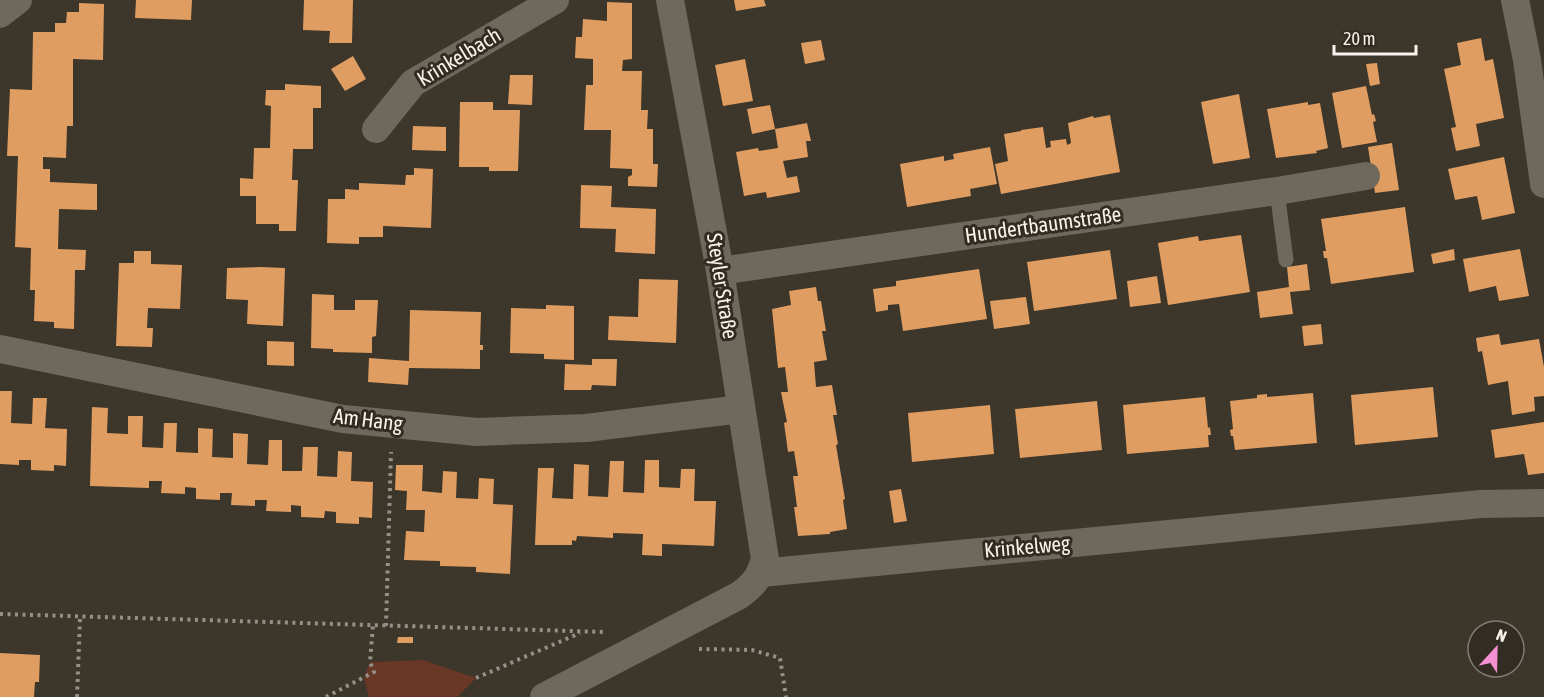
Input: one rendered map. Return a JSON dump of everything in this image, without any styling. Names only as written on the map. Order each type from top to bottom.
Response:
[{"type":"street","points":[[0,14],[18,0]]},
{"type":"street","name":"Krinkelbach","points":[[376,129],[413,83],[555,0]]},
{"type":"street","name":"Steyler Straße","points":[[670,0],[720,271],[764,543],[765,559],[761,573]]},
{"type":"street","points":[[1515,0],[1527,60],[1544,184]]},
{"type":"street","name":"Hundertbaumstraße","points":[[720,271],[1277,191],[1366,176]]},
{"type":"street","name":"Am Hang","points":[[0,349],[343,419],[477,432],[586,428],[741,409]]},
{"type":"street","name":"Krinkelweg","points":[[761,573],[1481,504],[1544,503]]},
{"type":"street","points":[[544,697],[738,596],[752,587],[761,573]]},
{"type":"lane","points":[[1277,191],[1286,260]]},
{"type":"path","points":[[387,626],[392,423]]},
{"type":"path","points":[[0,614],[628,632],[636,648]]},
{"type":"path","points":[[77,697],[80,618]]},
{"type":"path","points":[[326,697],[374,672],[370,662],[373,626]]},
{"type":"path","points":[[476,678],[584,632]]},
{"type":"path","points":[[694,649],[752,650],[780,658],[786,697]]},
{"type":"shaded area","points":[[423,660],[476,678],[457,697],[369,697],[364,678],[370,662]]},
{"type":"building","points":[[136,0],[192,0],[191,20],[135,18]]},
{"type":"building","points":[[304,0],[353,0],[352,43],[329,43],[330,31],[303,30]]},
{"type":"building","points":[[734,0],[764,0],[766,6],[736,11]]},
{"type":"building","points":[[607,2],[632,3],[632,59],[623,60],[622,71],[642,71],[641,110],[648,110],[647,129],[653,129],[653,164],[658,164],[657,187],[628,186],[628,177],[632,175],[632,169],[610,168],[611,130],[584,130],[586,85],[593,85],[593,59],[575,58],[576,37],[582,37],[583,19],[607,21]]},
{"type":"building","points":[[79,3],[104,4],[103,60],[73,59],[73,126],[67,126],[66,158],[43,157],[43,169],[50,169],[50,182],[97,184],[97,210],[59,209],[58,249],[86,250],[85,270],[75,270],[74,329],[54,328],[54,322],[34,321],[35,290],[30,290],[31,248],[15,247],[18,156],[7,156],[10,89],[32,90],[33,32],[55,32],[55,23],[66,23],[67,12],[79,12]]},
{"type":"building","points":[[1481,38],[1485,61],[1493,59],[1504,118],[1476,124],[1480,146],[1456,151],[1451,128],[1456,127],[1444,69],[1461,65],[1457,43]]},
{"type":"building","points":[[821,40],[825,60],[805,64],[801,43]]},
{"type":"building","points":[[353,56],[366,79],[345,91],[331,69]]},
{"type":"building","points":[[745,59],[753,101],[723,106],[715,65]]},
{"type":"building","points":[[1377,63],[1380,84],[1370,86],[1366,64]]},
{"type":"building","points":[[510,75],[533,75],[532,105],[508,104]]},
{"type":"building","points":[[285,84],[321,86],[321,108],[313,108],[313,149],[293,149],[292,180],[298,180],[296,231],[279,231],[279,224],[256,224],[256,196],[240,196],[240,178],[253,179],[254,148],[270,148],[271,106],[265,105],[266,90],[285,90]]},
{"type":"building","points":[[1366,86],[1372,115],[1374,114],[1376,121],[1373,122],[1377,142],[1342,148],[1332,93]]},
{"type":"building","points":[[1239,94],[1250,158],[1213,164],[1201,102]]},
{"type":"building","points":[[460,102],[493,102],[493,110],[520,110],[518,171],[489,171],[489,167],[459,167]]},
{"type":"building","points":[[1308,102],[1308,105],[1320,103],[1328,148],[1316,151],[1317,153],[1276,158],[1267,109]]},
{"type":"building","points":[[770,105],[775,129],[752,134],[747,109]]},
{"type":"building","points":[[1110,115],[1120,172],[1001,194],[995,164],[1008,161],[1004,134],[1043,127],[1046,148],[1051,147],[1050,141],[1066,139],[1067,145],[1071,143],[1068,123],[1093,116],[1094,118]]},
{"type":"building","points":[[807,123],[811,141],[806,141],[808,157],[783,161],[787,178],[797,176],[800,192],[767,198],[766,192],[744,196],[736,152],[758,148],[759,151],[778,148],[775,129]]},
{"type":"building","points":[[413,126],[446,127],[446,151],[412,150]]},
{"type":"building","points":[[1392,143],[1399,190],[1375,193],[1368,147]]},
{"type":"building","points":[[990,147],[997,184],[970,189],[971,196],[907,207],[900,164],[944,156],[944,161],[954,159],[953,154]]},
{"type":"building","points":[[1504,157],[1515,213],[1482,220],[1477,196],[1455,200],[1448,169]]},
{"type":"building","points":[[414,168],[433,169],[431,228],[383,226],[383,237],[359,237],[359,244],[327,243],[328,199],[345,199],[345,189],[359,190],[359,183],[405,185],[406,175],[414,175]]},
{"type":"building","points":[[581,185],[612,186],[611,207],[656,209],[655,254],[615,252],[616,229],[580,228]]},
{"type":"building","points":[[1405,207],[1414,272],[1331,284],[1327,258],[1324,258],[1323,251],[1326,251],[1321,219]]},
{"type":"building","points":[[1241,235],[1250,292],[1168,305],[1158,243],[1198,236],[1199,241]]},
{"type":"building","points":[[1454,249],[1455,260],[1433,264],[1431,254]]},
{"type":"building","points":[[1520,249],[1529,296],[1499,301],[1496,286],[1469,292],[1463,259]]},
{"type":"building","points":[[1110,250],[1117,299],[1034,311],[1027,262]]},
{"type":"building","points":[[134,251],[151,251],[151,264],[182,265],[180,309],[148,308],[147,328],[153,328],[152,347],[116,346],[119,263],[134,263]]},
{"type":"building","points":[[1307,264],[1310,290],[1290,292],[1293,314],[1260,318],[1257,292],[1289,287],[1287,267]]},
{"type":"building","points":[[227,268],[285,268],[283,326],[247,324],[248,300],[226,299]]},
{"type":"building","points":[[979,269],[987,319],[903,331],[899,304],[888,305],[888,310],[876,312],[873,289],[896,286],[896,281]]},
{"type":"building","points":[[1157,276],[1161,303],[1130,307],[1127,281]]},
{"type":"building","points":[[639,279],[678,280],[676,343],[608,340],[609,316],[638,317]]},
{"type":"building","points":[[816,287],[826,331],[822,331],[827,360],[814,362],[816,387],[832,385],[837,415],[833,415],[838,444],[836,445],[845,499],[843,500],[847,529],[830,532],[830,534],[798,536],[793,476],[798,476],[794,451],[788,452],[784,423],[787,422],[781,392],[788,392],[785,367],[778,368],[772,309],[791,305],[789,291]]},
{"type":"building","points":[[312,294],[334,295],[334,310],[355,310],[355,300],[378,300],[376,336],[372,337],[372,353],[333,352],[333,349],[311,348]]},
{"type":"building","points":[[1026,297],[1030,324],[994,329],[990,301]]},
{"type":"building","points":[[546,305],[574,306],[574,360],[544,359],[544,354],[510,353],[511,308],[546,309]]},
{"type":"building","points":[[410,310],[481,312],[480,345],[483,345],[483,350],[480,350],[480,369],[409,368],[408,385],[368,382],[369,358],[409,361]]},
{"type":"building","points":[[1321,324],[1323,344],[1304,346],[1302,326]]},
{"type":"building","points":[[1499,334],[1501,345],[1539,339],[1544,367],[1544,396],[1534,397],[1535,411],[1512,415],[1508,381],[1488,385],[1482,351],[1478,352],[1476,338]]},
{"type":"building","points":[[267,341],[294,342],[294,366],[267,365]]},
{"type":"building","points":[[592,359],[617,359],[616,386],[592,385],[591,390],[564,390],[565,364],[592,365]]},
{"type":"building","points":[[1433,387],[1438,437],[1355,445],[1351,395]]},
{"type":"building","points":[[0,391],[12,391],[11,423],[32,424],[33,398],[47,398],[45,428],[67,429],[66,466],[54,465],[54,471],[31,470],[31,460],[19,460],[19,465],[0,464]]},
{"type":"building","points":[[1313,393],[1317,443],[1235,450],[1230,430],[1233,429],[1230,401],[1257,398],[1257,395],[1267,394],[1267,397]]},
{"type":"building","points":[[1205,397],[1208,428],[1210,427],[1211,435],[1208,435],[1209,447],[1127,454],[1123,405]]},
{"type":"building","points":[[1097,401],[1102,450],[1020,458],[1015,409]]},
{"type":"building","points":[[990,405],[994,454],[912,462],[908,413]]},
{"type":"building","points":[[92,407],[108,408],[107,433],[128,434],[128,416],[143,416],[142,447],[163,448],[164,423],[177,423],[176,452],[198,453],[198,428],[213,429],[212,457],[233,458],[233,433],[248,434],[247,464],[268,465],[269,440],[282,440],[282,471],[302,471],[303,447],[318,447],[317,476],[337,477],[338,451],[352,452],[351,481],[373,482],[372,518],[359,517],[359,524],[336,523],[336,512],[325,511],[324,518],[301,517],[301,506],[291,505],[291,512],[266,511],[267,500],[255,500],[255,506],[231,505],[232,493],[220,493],[220,500],[196,499],[196,488],[185,487],[185,494],[161,493],[162,481],[149,481],[149,488],[90,486]]},
{"type":"building","points":[[1544,422],[1544,473],[1528,475],[1524,454],[1495,458],[1491,430]]},
{"type":"building","points":[[645,460],[659,460],[659,487],[680,488],[681,469],[695,469],[694,501],[716,501],[714,546],[662,544],[662,556],[642,555],[643,534],[613,533],[613,538],[577,536],[576,541],[572,540],[572,545],[535,545],[538,468],[554,468],[552,498],[573,499],[574,464],[589,465],[588,496],[608,497],[610,461],[624,461],[623,492],[644,493]]},
{"type":"building","points":[[396,465],[423,465],[422,491],[442,493],[443,471],[457,472],[456,498],[478,499],[479,478],[494,479],[493,504],[513,505],[510,574],[476,572],[476,567],[440,566],[440,561],[404,560],[406,531],[424,532],[425,510],[406,510],[407,491],[395,490]]},
{"type":"building","points":[[901,489],[907,521],[894,523],[889,491]]},
{"type":"building","points":[[398,637],[413,637],[413,643],[397,643]]},
{"type":"building","points":[[0,653],[40,655],[39,682],[35,682],[34,697],[0,697]]}]
